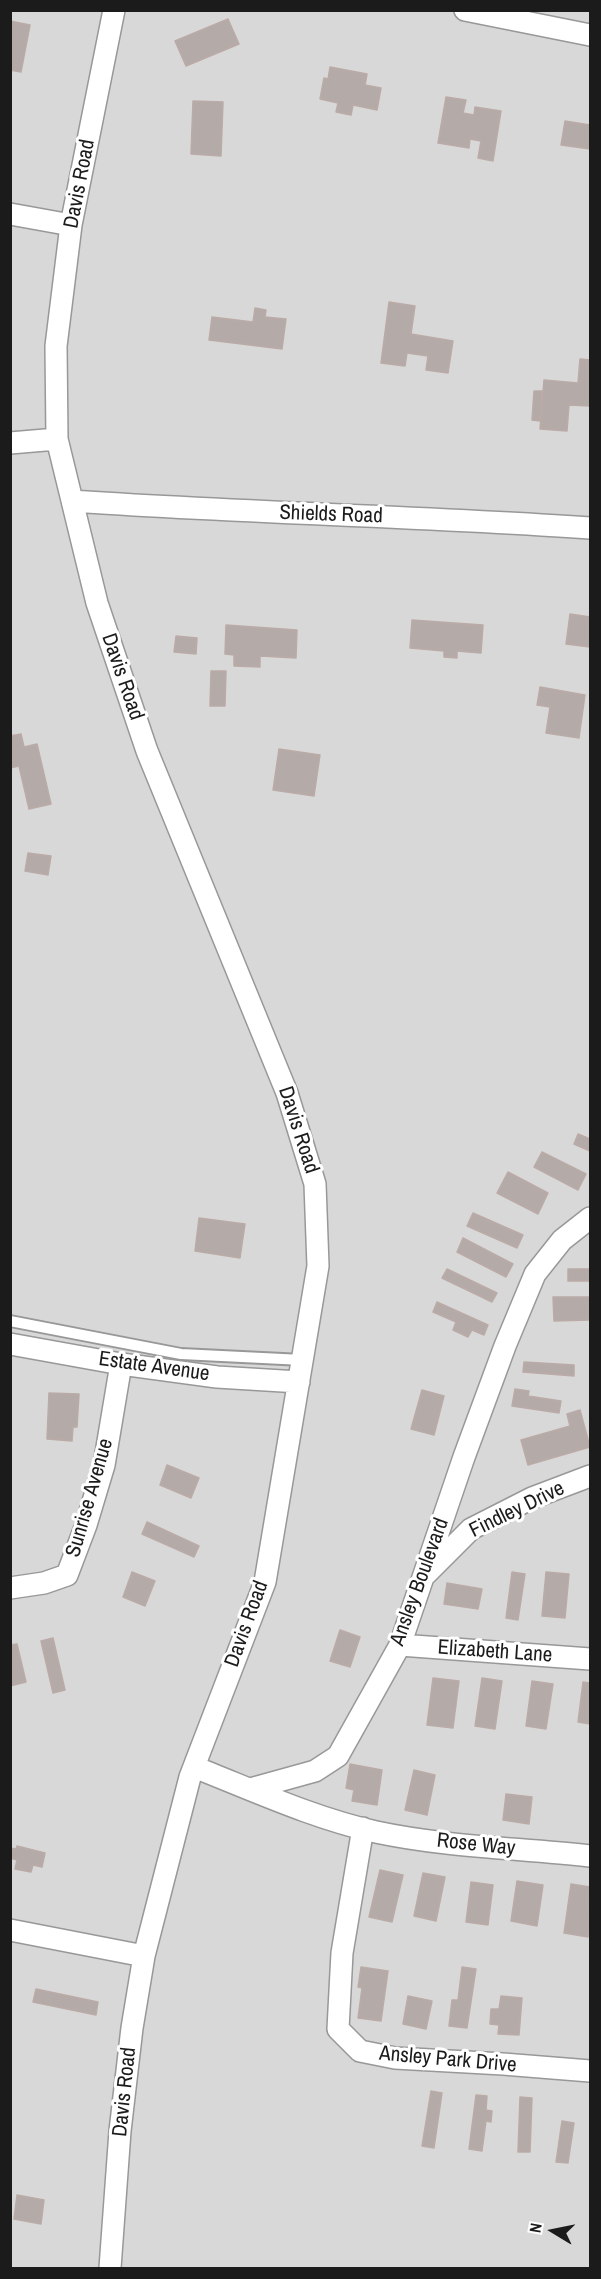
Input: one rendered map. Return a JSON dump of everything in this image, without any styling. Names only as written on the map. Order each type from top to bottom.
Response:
[{"type":"street","name":"Davis Road","points":[[110,2268],[121,2121],[132,2028],[144,1956],[194,1767],[264,1582],[318,1266],[315,1184],[287,1093],[147,751],[97,603],[57,439],[56,346],[71,225],[114,10]]},
{"type":"street","points":[[465,10],[591,35]]},
{"type":"street","points":[[10,214],[71,225]]},
{"type":"street","points":[[10,442],[57,439]]},
{"type":"street","name":"Shields Road","points":[[72,501],[187,509],[591,528]]},
{"type":"street","name":"Ansley Boulevard","points":[[250,1789],[315,1771],[338,1756],[400,1645],[505,1346],[535,1274],[562,1240],[591,1218]]},
{"type":"street","name":"Estate Avenue","points":[[10,1344],[122,1364],[217,1377],[299,1382]]},
{"type":"street","name":"Sunrise Avenue","points":[[10,1588],[44,1583],[66,1575],[86,1525],[104,1465],[122,1364]]},
{"type":"street","name":"Findley Drive","points":[[423,1576],[471,1529],[532,1498],[591,1476]]},
{"type":"street","name":"Elizabeth Lane","points":[[400,1645],[591,1659]]},
{"type":"street","points":[[194,1767],[310,1812],[363,1828]]},
{"type":"street","name":"Rose Way","points":[[363,1828],[446,1843],[591,1856]]},
{"type":"street","name":"Ansley Park Drive","points":[[363,1828],[342,1953],[338,2029],[360,2051],[395,2058],[591,2071]]},
{"type":"street","points":[[10,1930],[144,1956]]},
{"type":"lane","points":[[10,1321],[181,1354],[303,1360]]},
{"type":"shaded area","points":[[11,11],[590,11],[590,2268],[11,2268]]},
{"type":"building","points":[[228,19],[239,44],[186,66],[175,41]]},
{"type":"building","points":[[10,21],[30,25],[21,72],[10,70]]},
{"type":"building","points":[[330,67],[367,74],[365,85],[381,88],[377,110],[353,105],[351,115],[336,112],[338,103],[320,99],[324,78],[328,79]]},
{"type":"building","points":[[446,97],[466,100],[463,113],[474,115],[475,107],[501,111],[493,161],[478,158],[481,141],[470,139],[469,148],[438,143]]},
{"type":"building","points":[[193,101],[223,102],[221,156],[191,154]]},
{"type":"building","points":[[565,121],[590,125],[590,149],[561,145]]},
{"type":"building","points":[[389,302],[415,306],[411,334],[453,341],[448,373],[426,370],[428,356],[407,353],[405,366],[381,363]]},
{"type":"building","points":[[255,308],[266,310],[265,317],[286,319],[282,349],[209,340],[212,317],[253,322]]},
{"type":"building","points":[[580,359],[590,360],[590,406],[569,405],[567,431],[540,429],[544,380],[578,383]]},
{"type":"building","points":[[534,391],[542,391],[540,421],[532,420]]},
{"type":"building","points":[[570,614],[590,617],[590,647],[566,644]]},
{"type":"building","points":[[412,620],[483,625],[481,653],[457,651],[457,658],[444,657],[444,651],[410,648]]},
{"type":"building","points":[[226,625],[297,630],[296,658],[260,656],[260,667],[234,666],[234,655],[225,654]]},
{"type":"building","points":[[176,636],[197,638],[196,654],[174,652]]},
{"type":"building","points":[[211,671],[226,671],[225,706],[210,706]]},
{"type":"building","points":[[540,687],[585,695],[579,738],[546,733],[550,707],[537,705]]},
{"type":"building","points":[[21,734],[24,747],[37,744],[51,804],[29,809],[19,766],[10,768],[10,736]]},
{"type":"building","points":[[279,749],[320,755],[314,796],[273,790]]},
{"type":"building","points":[[28,853],[51,856],[48,875],[25,871]]},
{"type":"building","points":[[578,1134],[590,1139],[590,1151],[574,1144]]},
{"type":"building","points":[[542,1152],[586,1174],[578,1190],[534,1167]]},
{"type":"building","points":[[508,1172],[548,1193],[538,1214],[497,1193]]},
{"type":"building","points":[[473,1213],[523,1235],[517,1248],[467,1226]]},
{"type":"building","points":[[199,1218],[245,1224],[240,1258],[195,1251]]},
{"type":"building","points":[[463,1238],[513,1264],[506,1277],[457,1252]]},
{"type":"building","points":[[447,1269],[497,1293],[492,1302],[442,1278]]},
{"type":"building","points":[[568,1269],[590,1269],[590,1281],[568,1281]]},
{"type":"building","points":[[553,1297],[590,1297],[590,1320],[554,1321]]},
{"type":"building","points":[[437,1302],[488,1325],[484,1335],[472,1330],[468,1337],[453,1330],[456,1322],[433,1312]]},
{"type":"building","points":[[524,1362],[574,1365],[574,1376],[523,1372]]},
{"type":"building","points":[[515,1389],[529,1391],[528,1396],[561,1401],[559,1413],[512,1406]]},
{"type":"building","points":[[422,1390],[444,1396],[434,1435],[411,1429]]},
{"type":"building","points":[[49,1393],[79,1394],[77,1427],[73,1427],[72,1441],[47,1439]]},
{"type":"building","points":[[580,1410],[590,1447],[528,1465],[521,1440],[570,1426],[567,1414]]},
{"type":"building","points":[[167,1465],[199,1478],[191,1498],[160,1485]]},
{"type":"building","points":[[147,1522],[199,1546],[194,1557],[142,1534]]},
{"type":"building","points":[[132,1572],[155,1581],[145,1606],[123,1597]]},
{"type":"building","points":[[512,1572],[525,1574],[518,1620],[506,1618]]},
{"type":"building","points":[[546,1572],[569,1574],[565,1618],[542,1616]]},
{"type":"building","points":[[447,1583],[482,1589],[478,1609],[444,1604]]},
{"type":"building","points":[[340,1630],[360,1637],[350,1667],[330,1661]]},
{"type":"building","points":[[53,1638],[65,1690],[53,1693],[41,1641]]},
{"type":"building","points":[[17,1644],[26,1682],[10,1686],[10,1645]]},
{"type":"building","points":[[433,1678],[459,1681],[453,1728],[427,1725]]},
{"type":"building","points":[[482,1678],[502,1681],[495,1729],[475,1726]]},
{"type":"building","points":[[532,1681],[553,1684],[546,1729],[526,1726]]},
{"type":"building","points":[[583,1682],[590,1683],[590,1724],[578,1722]]},
{"type":"building","points":[[350,1764],[382,1770],[377,1805],[352,1801],[354,1790],[346,1788]]},
{"type":"building","points":[[414,1770],[435,1775],[427,1815],[405,1810]]},
{"type":"building","points":[[506,1794],[532,1797],[529,1824],[503,1820]]},
{"type":"building","points":[[17,1846],[45,1853],[42,1867],[33,1865],[31,1872],[15,1869],[17,1860],[10,1858],[10,1848],[16,1849]]},
{"type":"building","points":[[380,1870],[403,1875],[392,1922],[369,1917]]},
{"type":"building","points":[[423,1873],[445,1877],[436,1921],[414,1916]]},
{"type":"building","points":[[517,1881],[543,1885],[537,1926],[511,1921]]},
{"type":"building","points":[[471,1882],[493,1885],[488,1925],[466,1922]]},
{"type":"building","points":[[571,1884],[590,1887],[588,1937],[564,1933]]},
{"type":"building","points":[[361,1967],[388,1971],[381,2021],[358,2018],[362,1988],[358,1987]]},
{"type":"building","points":[[462,1967],[476,1969],[467,2028],[449,2026],[452,2000],[458,2000]]},
{"type":"building","points":[[36,1989],[98,2002],[96,2015],[33,2002]]},
{"type":"building","points":[[408,1996],[432,2001],[426,2029],[403,2024]]},
{"type":"building","points":[[501,1996],[522,1998],[519,2035],[498,2034],[499,2025],[490,2024],[491,2009],[499,2009]]},
{"type":"building","points":[[431,2091],[442,2093],[434,2148],[422,2146]]},
{"type":"building","points":[[476,2095],[487,2096],[486,2110],[492,2111],[491,2122],[486,2121],[482,2151],[469,2149]]},
{"type":"building","points":[[520,2097],[532,2098],[530,2152],[518,2152]]},
{"type":"building","points":[[562,2121],[574,2123],[568,2163],[556,2162]]},
{"type":"building","points":[[17,2195],[44,2200],[41,2224],[14,2219]]}]
